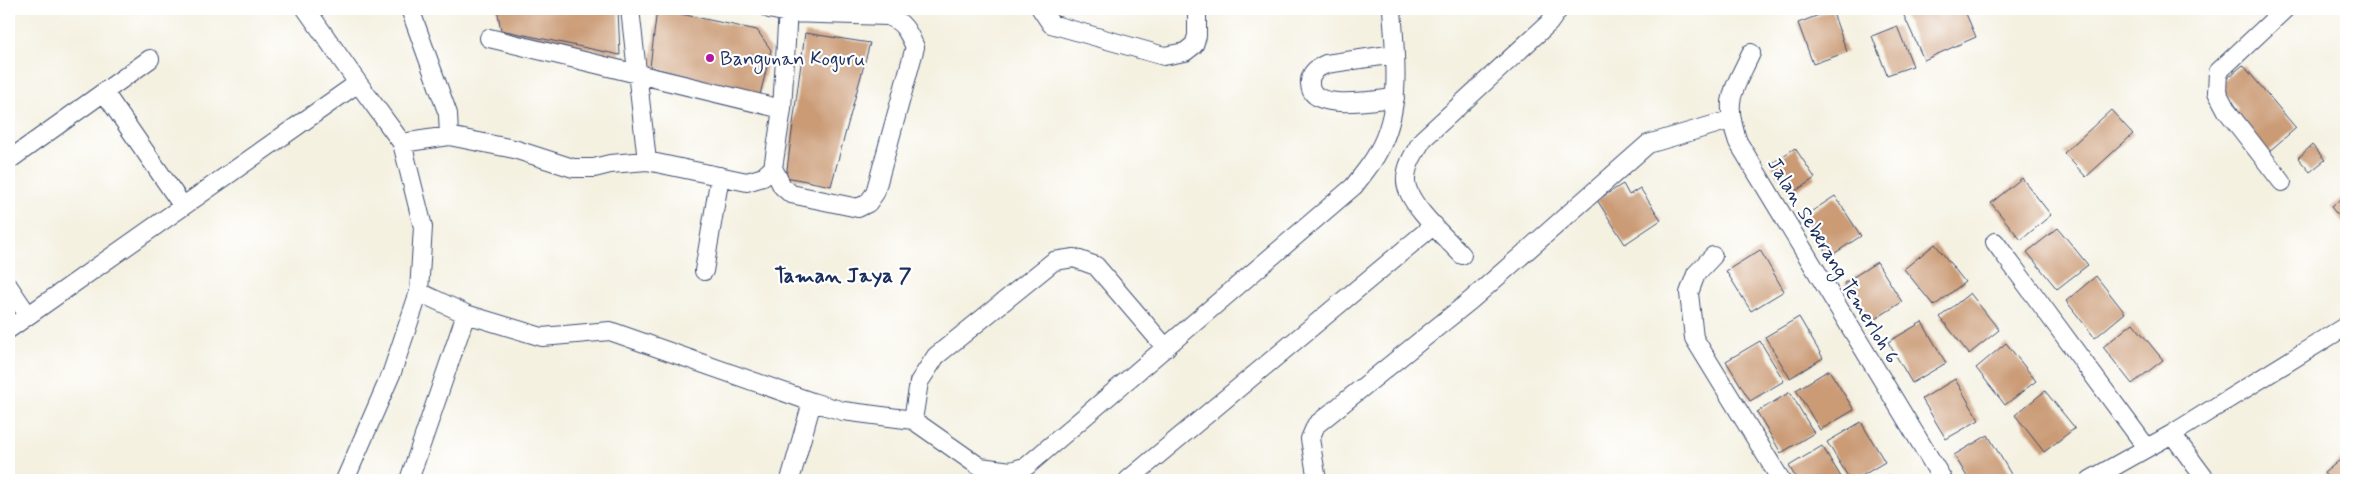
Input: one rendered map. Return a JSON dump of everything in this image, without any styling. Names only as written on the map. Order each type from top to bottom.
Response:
[{"type":"street","points":[[306,9],[402,143],[423,227],[418,292],[392,372],[345,480]]},
{"type":"street","points":[[410,9],[448,114],[449,136]]},
{"type":"street","points":[[630,9],[647,161]]},
{"type":"street","points":[[769,9],[888,16],[900,21],[909,32],[915,47],[875,193],[868,203],[858,208],[791,194],[782,186],[773,168],[782,109],[788,11]]},
{"type":"street","points":[[1041,9],[1051,24],[1164,56],[1184,52],[1194,45],[1197,36],[1197,9]]},
{"type":"street","points":[[418,292],[466,314],[542,337],[610,331],[812,402],[843,411],[913,420],[980,467],[1011,472],[1027,466],[1354,186],[1378,152],[1390,124],[1395,98],[1392,9]]},
{"type":"street","points":[[1462,256],[1415,205],[1406,183],[1409,161],[1423,139],[1548,23],[1559,9]]},
{"type":"street","points":[[2282,182],[2227,111],[2217,92],[2218,72],[2285,9]]},
{"type":"street","points":[[489,38],[636,72],[782,109]]},
{"type":"street","name":"Jalan Seberang Temerloh 6","points":[[1751,53],[1730,98],[1730,120],[1738,142],[1943,480]]},
{"type":"street","points":[[1395,54],[1326,64],[1317,68],[1310,76],[1310,87],[1316,97],[1334,103],[1395,98]]},
{"type":"street","points":[[9,160],[150,59]]},
{"type":"street","points":[[9,329],[182,205],[358,84]]},
{"type":"street","points":[[104,92],[182,205]]},
{"type":"street","points":[[1318,480],[1310,439],[1316,426],[1471,300],[1648,144],[1730,120]]},
{"type":"street","points":[[402,143],[449,136],[514,149],[573,168],[594,168],[610,164],[647,161],[747,182],[763,177],[773,168]]},
{"type":"street","points":[[704,271],[720,176]]},
{"type":"street","points":[[1128,480],[1434,225]]},
{"type":"street","points":[[1995,242],[2147,448]]},
{"type":"street","points":[[1713,256],[1696,274],[1689,292],[1694,338],[1781,480]]},
{"type":"street","points":[[913,420],[919,382],[936,356],[1054,261],[1074,258],[1096,266],[1166,348]]},
{"type":"street","points":[[9,287],[28,315]]},
{"type":"street","points":[[409,480],[466,314]]},
{"type":"street","points":[[2090,480],[2172,434],[2346,326]]},
{"type":"street","points":[[790,480],[812,402]]},
{"type":"street","points":[[2172,434],[2206,480]]},
{"type":"building","points":[[497,9],[618,9],[620,55],[501,30]]},
{"type":"building","name":"Bangunan Koguru","points":[[657,9],[757,30],[771,50],[760,95],[650,67]]},
{"type":"building","points":[[1901,9],[1964,9],[1976,37],[1924,60]]},
{"type":"building","points":[[1832,10],[1847,52],[1813,64],[1798,23]]},
{"type":"building","points":[[1897,26],[1913,66],[1887,75],[1872,36]]},
{"type":"building","points":[[805,33],[870,43],[831,186],[786,177]]},
{"type":"building","points":[[2243,65],[2296,128],[2267,153],[2234,113],[2238,109],[2219,85]]},
{"type":"building","points":[[2111,110],[2133,134],[2086,177],[2064,153]]},
{"type":"building","points":[[2312,145],[2325,160],[2310,172],[2298,158]]},
{"type":"building","points":[[1795,148],[1815,178],[1791,194],[1771,164]]},
{"type":"building","points":[[2022,178],[2051,215],[2021,240],[1991,203]]},
{"type":"building","points":[[1623,184],[1629,195],[1640,188],[1661,220],[1625,244],[1597,200]]},
{"type":"building","points":[[2346,195],[2346,225],[2331,207]]},
{"type":"building","points":[[1835,196],[1861,236],[1829,257],[1803,217]]},
{"type":"building","points":[[2058,228],[2088,265],[2057,289],[2027,252]]},
{"type":"building","points":[[1935,244],[1965,282],[1934,306],[1904,269]]},
{"type":"building","points":[[1760,250],[1784,291],[1751,311],[1726,271]]},
{"type":"building","points":[[1877,262],[1902,302],[1869,323],[1844,283]]},
{"type":"building","points":[[2096,276],[2125,313],[2095,338],[2066,301]]},
{"type":"building","points":[[1970,293],[1999,330],[1969,354],[1940,317]]},
{"type":"building","points":[[1799,317],[1823,358],[1790,378],[1765,337]]},
{"type":"building","points":[[1922,322],[1946,363],[1912,383],[1888,342]]},
{"type":"building","points":[[2133,323],[2163,360],[2132,384],[2103,347]]},
{"type":"building","points":[[1760,341],[1784,381],[1750,401],[1726,361]]},
{"type":"building","points":[[2006,343],[2036,381],[2005,405],[1976,368]]},
{"type":"building","points":[[1829,370],[1854,410],[1820,430],[1796,390]]},
{"type":"building","points":[[1955,379],[1979,420],[1946,439],[1922,399]]},
{"type":"building","points":[[2045,391],[2075,428],[2044,452],[2015,415]]},
{"type":"building","points":[[1790,392],[1814,433],[1781,453],[1757,412]]},
{"type":"building","points":[[1861,422],[1885,462],[1855,480],[1850,480],[1827,442]]},
{"type":"building","points":[[1988,435],[2012,476],[2005,480],[1969,480],[1954,455]]},
{"type":"building","points":[[1822,446],[1843,480],[1797,480],[1789,466]]},
{"type":"building","points":[[2346,455],[2346,480],[2329,480],[2324,473]]},
{"type":"building","points":[[1892,475],[1895,480],[1883,480]]},
{"type":"place","name":"Bangunan Koguru","points":[[710,58]]},
{"type":"district","name":"Taman Jaya 7","points":[[843,275]]}]
